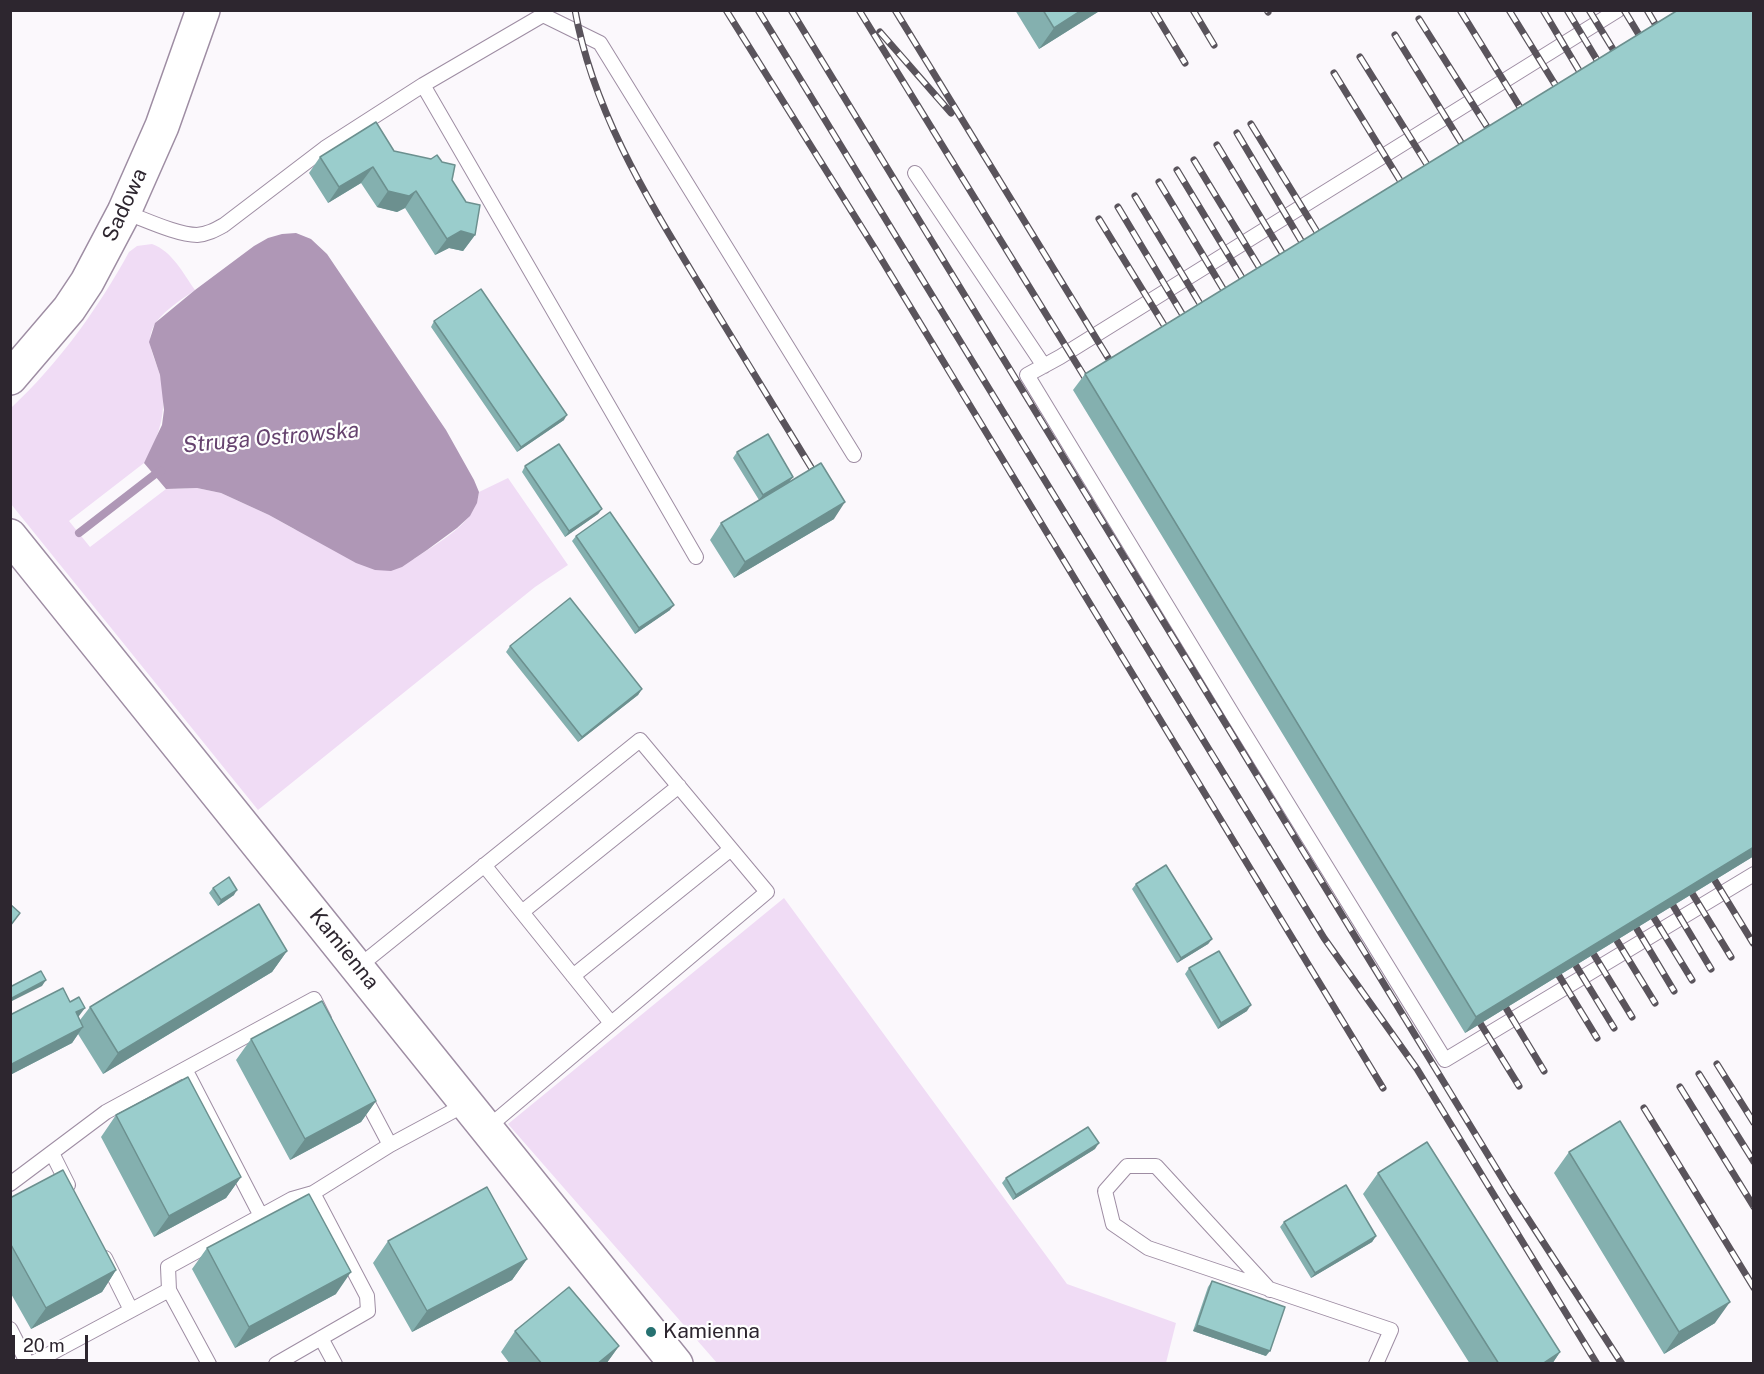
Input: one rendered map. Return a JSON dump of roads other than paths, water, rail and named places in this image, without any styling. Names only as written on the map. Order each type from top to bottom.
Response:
[{"type":"street","name":"Sadowa","points":[[10,378],[69,309],[87,282],[124,212],[162,126],[203,10]]},
{"type":"street","name":"Kamienna","points":[[10,536],[676,1364]]},
{"type":"lane","points":[[1618,10],[1027,375],[1445,1060],[1754,874]]},
{"type":"lane","points":[[124,212],[181,232],[195,235],[210,233],[224,225],[325,148],[423,85],[543,15],[600,43],[854,455]]},
{"type":"lane","points":[[423,85],[696,557]]},
{"type":"lane","points":[[915,173],[1044,366]]},
{"type":"lane","points":[[209,1364],[169,1290],[168,1267],[292,1199],[313,1192],[390,1145],[477,1115],[611,1023],[767,892],[640,740],[358,967]]},
{"type":"lane","points":[[522,912],[679,786]]},
{"type":"lane","points":[[573,976],[731,849]]},
{"type":"lane","points":[[484,865],[611,1023]]},
{"type":"lane","points":[[10,1184],[106,1112],[314,999],[330,1030]]},
{"type":"lane","points":[[185,1069],[261,1216]]},
{"type":"lane","points":[[357,1082],[390,1145]]},
{"type":"lane","points":[[52,1153],[73,1195]]},
{"type":"lane","points":[[1270,1290],[1156,1166],[1127,1166],[1105,1191],[1113,1224],[1148,1248],[1270,1290],[1390,1330],[1376,1364]]},
{"type":"lane","points":[[276,1364],[368,1311],[367,1296],[313,1192]]},
{"type":"lane","points":[[100,1247],[131,1310]]},
{"type":"lane","points":[[10,1329],[30,1364],[169,1290]]},
{"type":"lane","points":[[321,1338],[335,1364]]},
{"type":"water","points":[[296,233],[311,239],[327,254],[446,430],[479,492],[477,503],[470,516],[457,528],[402,567],[391,571],[375,570],[356,563],[269,515],[221,493],[197,488],[166,489],[144,463],[162,425],[164,410],[160,375],[149,342],[155,323],[254,246],[268,238]]},
{"type":"waterway","name":"Struga Ostrowska","points":[[79,533],[161,471]]},
{"type":"railway","points":[[575,10],[583,48],[595,84],[625,154],[681,255],[820,482]]},
{"type":"railway","points":[[726,10],[877,252],[1383,1088]]},
{"type":"railway","points":[[758,10],[1324,938],[1417,1069],[1597,1364]]},
{"type":"railway","points":[[791,10],[1510,1191],[1622,1364]]},
{"type":"railway","points":[[859,10],[1092,389]]},
{"type":"railway","points":[[895,10],[1118,374]]},
{"type":"railway","points":[[1153,10],[1185,63]]},
{"type":"railway","points":[[1193,10],[1214,45]]},
{"type":"railway","points":[[1460,10],[1529,122]]},
{"type":"railway","points":[[1509,10],[1564,99]]},
{"type":"railway","points":[[1543,10],[1587,84]]},
{"type":"railway","points":[[1567,10],[1606,75]]},
{"type":"railway","points":[[1589,10],[1622,64]]},
{"type":"railway","points":[[1624,10],[1647,48]]},
{"type":"railway","points":[[1647,10],[1664,39]]},
{"type":"railway","points":[[1419,19],[1496,141]]},
{"type":"railway","points":[[880,32],[951,113]]},
{"type":"railway","points":[[1395,35],[1470,157]]},
{"type":"railway","points":[[1360,57],[1436,179]]},
{"type":"railway","points":[[1334,73],[1409,195]]},
{"type":"railway","points":[[1251,124],[1325,245]]},
{"type":"railway","points":[[1237,133],[1309,254]]},
{"type":"railway","points":[[1217,145],[1290,266]]},
{"type":"railway","points":[[1194,160],[1267,280]]},
{"type":"railway","points":[[1177,170],[1250,291]]},
{"type":"railway","points":[[1159,182],[1231,302]]},
{"type":"railway","points":[[1135,196],[1208,317]]},
{"type":"railway","points":[[1118,207],[1190,327]]},
{"type":"railway","points":[[1099,219],[1172,338]]},
{"type":"railway","points":[[1706,866],[1753,943]]},
{"type":"railway","points":[[1684,880],[1731,957]]},
{"type":"railway","points":[[1665,892],[1711,969]]},
{"type":"railway","points":[[1645,903],[1692,980]]},
{"type":"railway","points":[[1628,914],[1674,991]]},
{"type":"railway","points":[[1608,926],[1655,1003]]},
{"type":"railway","points":[[1585,940],[1632,1017]]},
{"type":"railway","points":[[1567,951],[1614,1028]]},
{"type":"railway","points":[[1550,961],[1597,1038]]},
{"type":"railway","points":[[1497,993],[1544,1071]]},
{"type":"railway","points":[[1472,1010],[1519,1086]]},
{"type":"railway","points":[[1717,1064],[1754,1123]]},
{"type":"railway","points":[[1699,1074],[1754,1162]]},
{"type":"railway","points":[[1680,1087],[1754,1207]]},
{"type":"railway","points":[[1644,1108],[1754,1288]]},
{"type":"place","name":"Kamienna","points":[[651,1332]]}]
